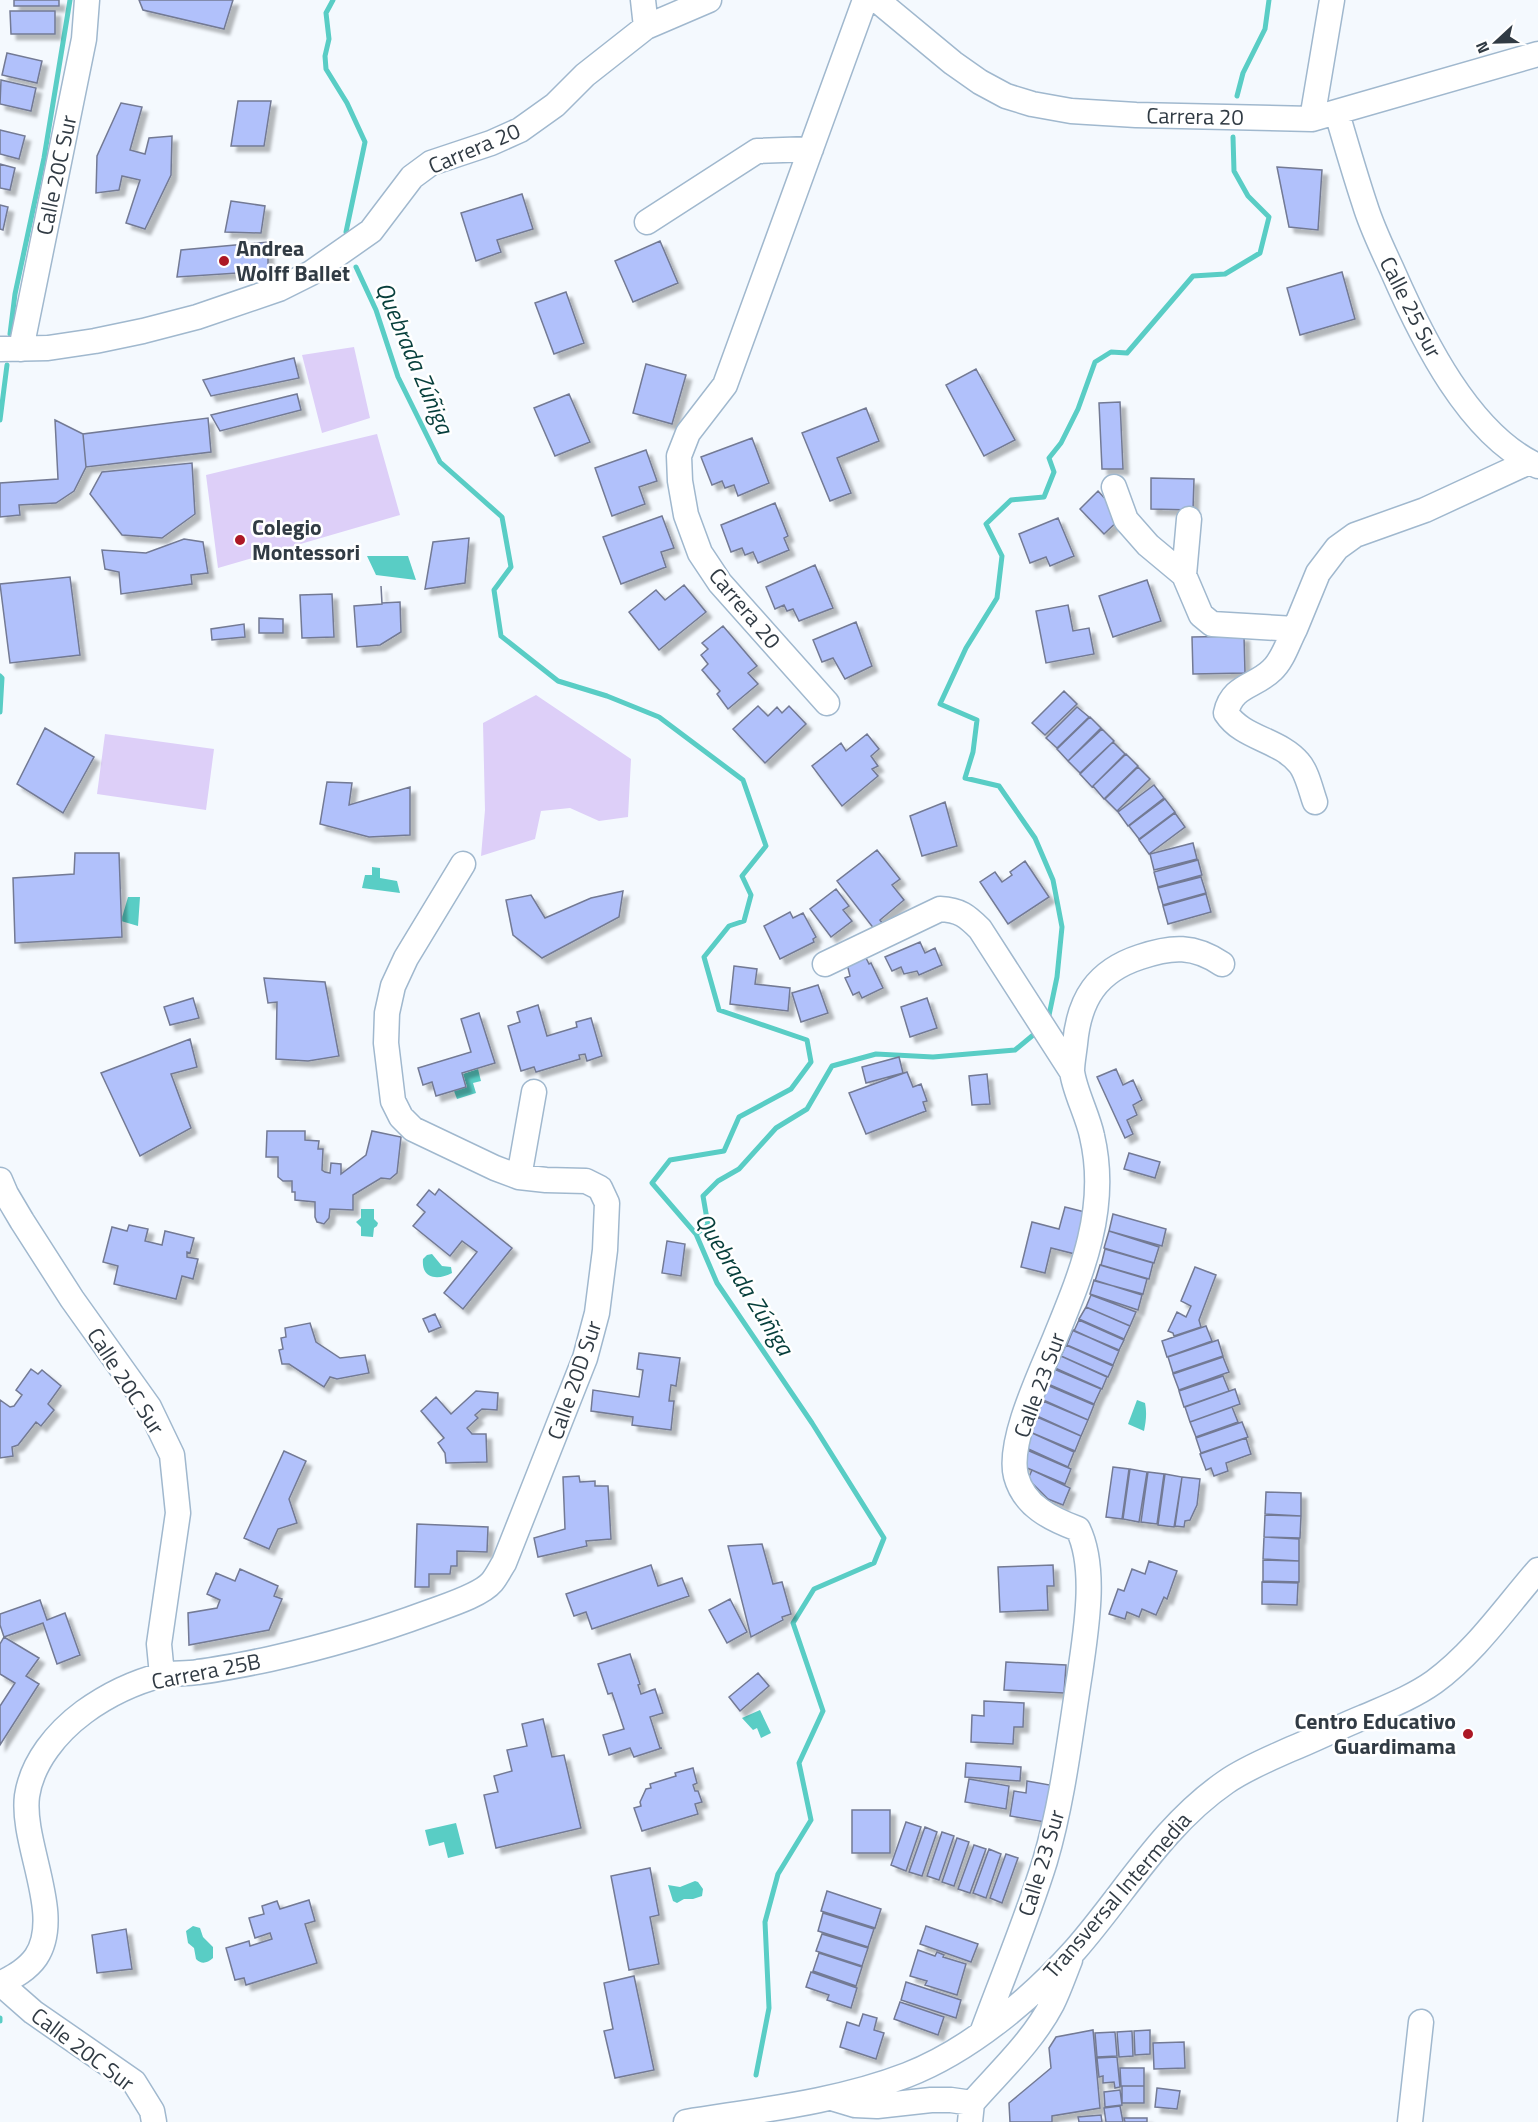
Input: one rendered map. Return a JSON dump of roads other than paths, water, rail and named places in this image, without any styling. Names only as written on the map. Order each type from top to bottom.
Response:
[{"type":"street","name":"Calle 20C Sur","points":[[10,349],[84,39],[87,0]]},
{"type":"street","points":[[643,0],[646,27]]},
{"type":"street","name":"Carrera 20","points":[[10,349],[95,342],[197,317],[279,289],[311,273],[371,231],[412,177],[431,163],[491,143],[520,130],[555,105],[592,70],[646,27],[709,0]]},
{"type":"street","name":"Carrera 20","points":[[827,703],[720,583],[700,553],[686,515],[680,481],[679,456],[688,433],[725,385],[865,0]]},
{"type":"street","name":"Carrera 20","points":[[877,0],[980,82],[1006,96],[1032,104],[1071,111],[1136,115],[1312,119],[1538,54]]},
{"type":"street","points":[[1312,119],[1332,0]]},
{"type":"street","name":"Calle 25 Sur","points":[[1337,113],[1374,231],[1427,343],[1457,394],[1479,419],[1500,440],[1534,464]]},
{"type":"street","points":[[647,222],[757,151],[811,149]]},
{"type":"street","points":[[1315,802],[1300,764],[1281,748],[1233,724],[1226,713],[1229,702],[1235,693],[1271,672],[1277,664],[1318,573],[1337,548],[1355,536],[1425,510],[1534,464]]},
{"type":"street","points":[[1114,487],[1126,520],[1148,545],[1184,575]]},
{"type":"street","points":[[1188,519],[1184,575],[1201,615],[1212,624],[1294,629]]},
{"type":"street","name":"Calle 20D Sur","points":[[463,864],[406,958],[393,986],[387,1014],[386,1043],[393,1101],[400,1117],[413,1129],[519,1177],[586,1181],[600,1188],[607,1203],[605,1250],[597,1313],[585,1359],[504,1563],[491,1584]]},
{"type":"street","points":[[825,964],[940,909],[955,910],[980,929],[1072,1072]]},
{"type":"street","name":"Calle 23 Sur","points":[[982,2033],[1048,1851],[1066,1768],[1084,1648],[1089,1579],[1085,1543],[1078,1529],[1057,1521],[1037,1509],[1025,1495],[1016,1475],[1016,1444],[1035,1384],[1072,1296],[1088,1250],[1096,1212],[1096,1176],[1092,1137],[1072,1072],[1076,1029],[1084,1001],[1101,977],[1115,967],[1150,953],[1180,949],[1207,954],[1222,964]]},
{"type":"street","points":[[519,1177],[534,1092]]},
{"type":"street","name":"Calle 20C Sur","points":[[0,1180],[16,1212],[72,1299],[148,1407],[172,1455],[177,1513],[159,1644],[162,1676]]},
{"type":"street","name":"Transversal Intermedia","points":[[686,2122],[829,2098],[908,2075],[941,2060],[982,2033],[1029,1995],[1075,1950],[1149,1855],[1187,1813],[1227,1781],[1264,1761],[1394,1705],[1433,1683],[1467,1653],[1538,1570]]},
{"type":"street","name":"Carrera 25B","points":[[0,1984],[20,1973],[36,1956],[45,1932],[44,1903],[28,1830],[27,1797],[36,1765],[53,1741],[84,1712],[118,1692],[162,1676],[200,1672],[258,1661],[339,1641],[468,1597],[491,1584]]},
{"type":"street","points":[[829,2098],[877,2106],[931,2100],[971,2112],[1052,2005],[1075,1950]]},
{"type":"street","name":"Calle 20C Sur","points":[[0,1984],[33,2012],[134,2082],[152,2111],[154,2122]]},
{"type":"street","points":[[1410,2122],[1421,2022]]},
{"type":"waterway","points":[[10,334],[15,294],[44,158],[70,0]]},
{"type":"waterway","name":"Quebrada Zúñiga","points":[[333,0],[326,13],[329,39],[325,56],[326,69],[347,103],[365,142],[346,232]]},
{"type":"waterway","points":[[1237,96],[1243,73],[1265,29],[1269,0]]},
{"type":"waterway","points":[[1048,1020],[1057,977],[1062,927],[1053,880],[1035,838],[999,786],[965,778],[973,752],[977,720],[940,704],[966,648],[997,598],[1002,556],[986,524],[1011,500],[1044,497],[1054,472],[1049,458],[1061,443],[1078,409],[1095,362],[1111,352],[1127,353],[1193,276],[1225,274],[1260,253],[1269,217],[1248,196],[1234,171],[1233,137]]},
{"type":"waterway","name":"Quebrada Zúñiga","points":[[356,267],[376,310],[398,377],[440,462],[502,517],[511,567],[494,590],[501,636],[558,681],[607,696],[659,717],[743,780],[766,846],[742,876],[751,895],[744,921],[729,926],[704,957],[719,1010],[807,1040],[811,1062],[791,1089],[739,1117],[724,1151],[670,1160],[652,1183],[696,1234],[717,1283],[812,1423],[884,1538],[874,1563],[814,1589],[793,1623],[823,1711],[799,1763],[811,1820],[778,1874],[765,1922],[769,2008],[756,2075]]},
{"type":"waterway","points":[[0,420],[7,365]]},
{"type":"waterway","points":[[0,676],[2,678],[0,712]]},
{"type":"waterway","points":[[696,1234],[708,1225],[703,1196],[718,1181],[739,1169],[776,1128],[807,1109],[832,1066],[876,1054],[933,1057],[1015,1050],[1038,1031]]},
{"type":"place","name":"Andrea Wolff Ballet","points":[[224,261]]},
{"type":"place","name":"Colegio Montessori","points":[[240,540]]},
{"type":"place","name":"Centro Educativo Guardimama","points":[[1468,1734]]}]
